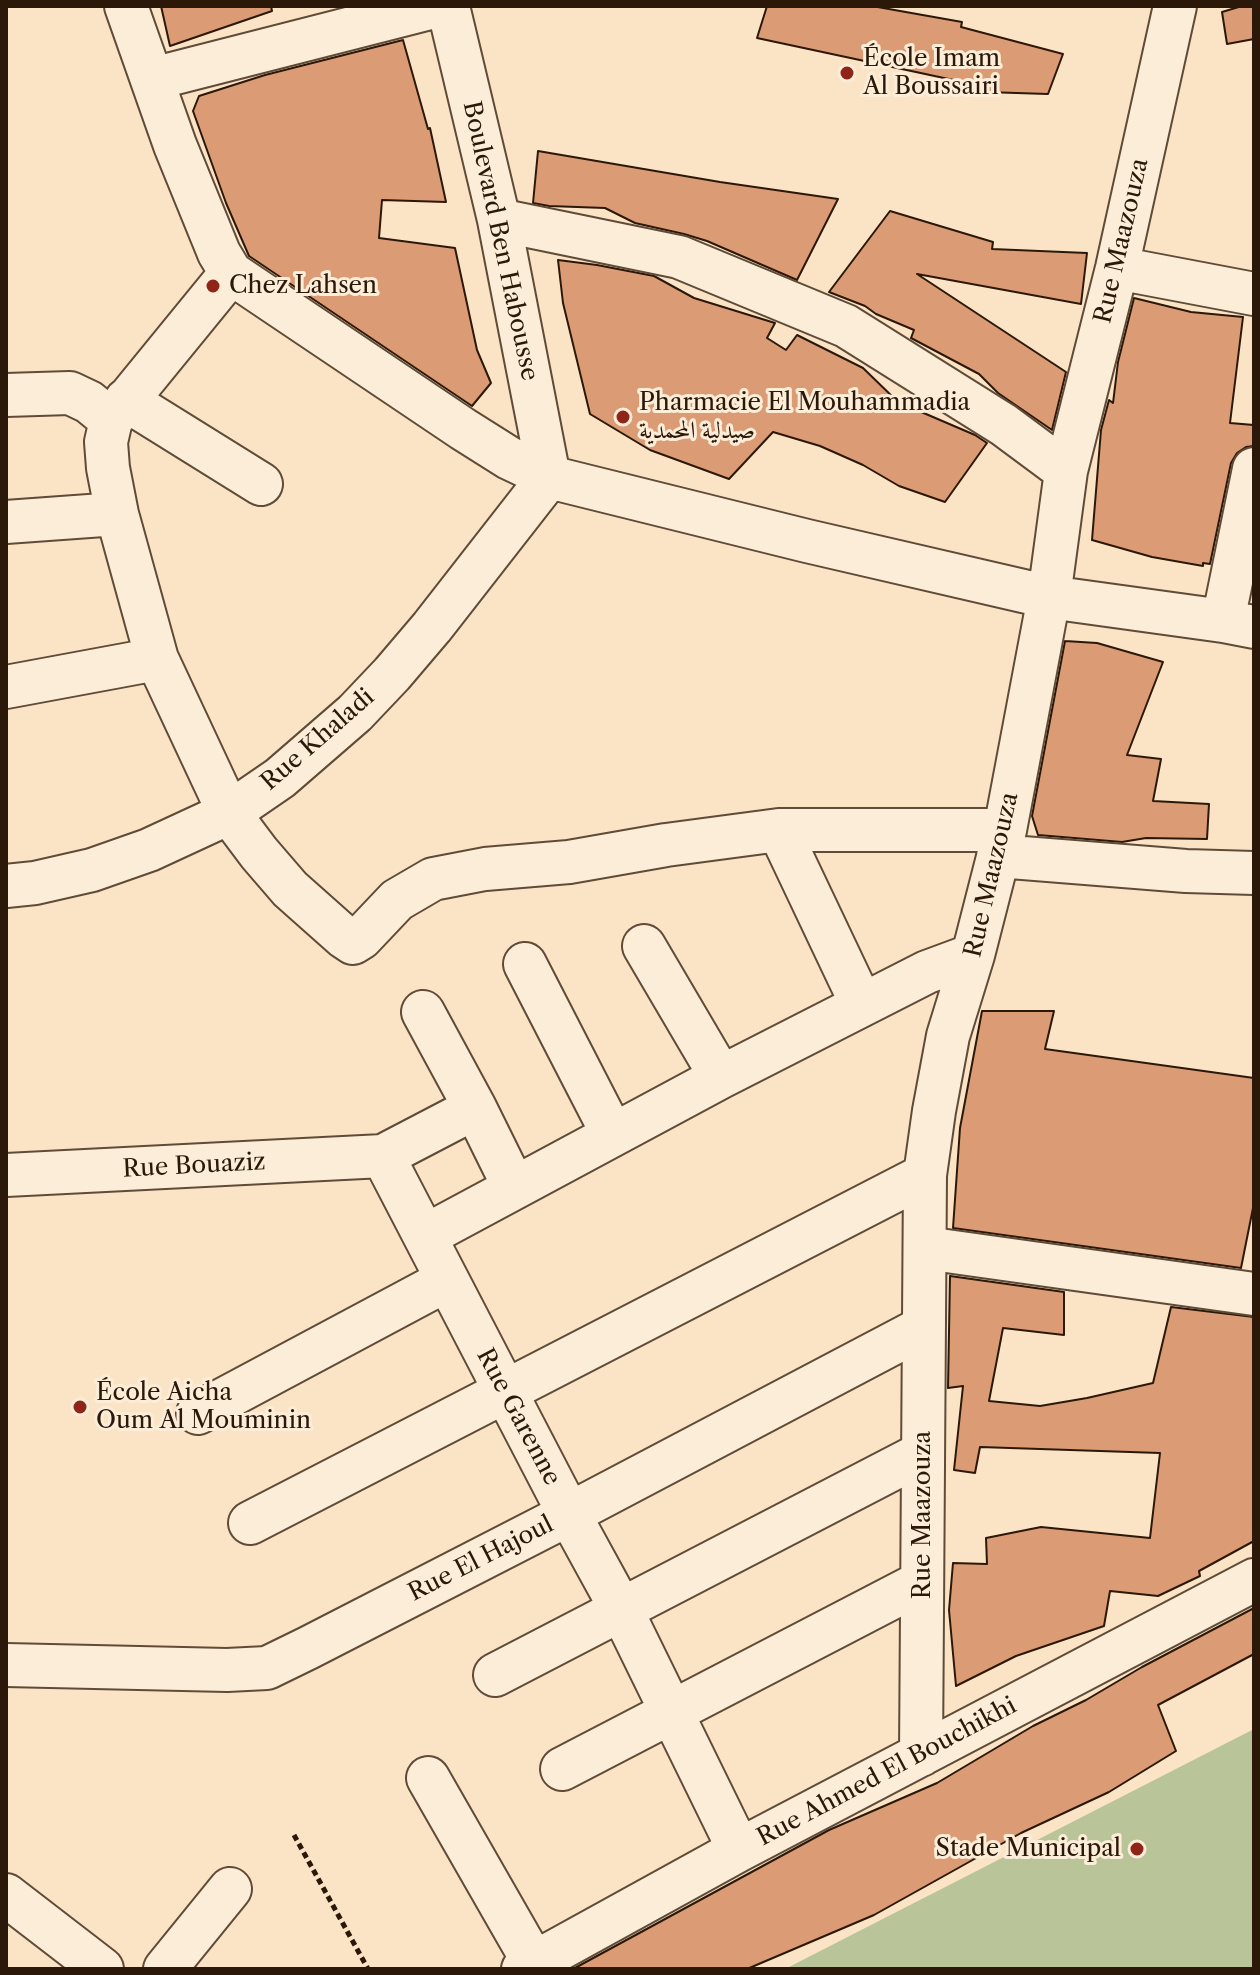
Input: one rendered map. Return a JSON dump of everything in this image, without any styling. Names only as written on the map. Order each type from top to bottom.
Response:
[{"type":"street","points":[[126,6],[175,145],[219,253],[231,273],[472,435],[509,458],[549,477],[1049,597],[1238,624],[1254,469]]},
{"type":"street","points":[[152,79],[438,6]]},
{"type":"street","name":"Boulevard Ben Habousse","points":[[448,6],[499,220],[549,477]]},
{"type":"street","name":"Rue Maazouza","points":[[921,1755],[925,1175],[934,1111],[948,1036],[1002,843],[1049,597],[1066,471],[1117,268],[1175,6]]},
{"type":"street","points":[[499,220],[679,257],[846,326],[1004,425],[1066,471]]},
{"type":"street","points":[[1117,268],[1254,294]]},
{"type":"street","points":[[231,273],[118,410],[106,442],[108,468],[117,514],[157,659],[229,813],[290,889],[353,943],[397,900],[433,879],[485,869],[569,862],[779,830],[1002,843],[1186,871],[1254,873]]},
{"type":"street","points":[[6,395],[70,393],[118,410],[261,484]]},
{"type":"street","name":"Rue Khaladi","points":[[6,886],[92,870],[149,850],[229,813],[280,778],[364,703],[432,627],[549,477]]},
{"type":"street","points":[[6,522],[117,514]]},
{"type":"street","points":[[6,687],[157,659]]},
{"type":"street","points":[[779,830],[862,1005]]},
{"type":"street","points":[[644,946],[721,1077]]},
{"type":"street","points":[[425,1236],[721,1077],[927,972],[973,955]]},
{"type":"street","points":[[525,964],[613,1135]]},
{"type":"street","points":[[423,1012],[514,1187]]},
{"type":"street","points":[[383,1156],[475,1108]]},
{"type":"street","name":"Rue Bouaziz","points":[[6,1175],[383,1156]]},
{"type":"street","name":"Rue Garenne","points":[[383,1156],[621,1609],[739,1850]]},
{"type":"street","points":[[250,1523],[925,1175]]},
{"type":"street","points":[[925,1248],[1254,1294]]},
{"type":"street","points":[[198,1413],[447,1280]]},
{"type":"street","name":"Rue El Hajoul","points":[[6,1665],[227,1670],[267,1668],[569,1514],[924,1327]]},
{"type":"street","points":[[495,1675],[923,1453]]},
{"type":"street","name":"Rue Ahmed El Bouchikhi","points":[[528,1966],[739,1850],[1254,1580]]},
{"type":"street","points":[[562,1769],[922,1582]]},
{"type":"street","points":[[428,1778],[528,1966]]},
{"type":"street","points":[[165,1969],[230,1889]]},
{"type":"street","points":[[6,1895],[102,1969]]},
{"type":"path","points":[[294,1835],[368,1969]]},
{"type":"green space","name":"Stade Municipal","points":[[1254,1729],[1254,1969],[785,1969]]},
{"type":"building","points":[[161,6],[271,6],[272,11],[170,46]]},
{"type":"building","points":[[767,6],[872,6],[962,22],[961,27],[1063,54],[1048,94],[985,92],[986,87],[757,38]]},
{"type":"building","points":[[1254,6],[1254,39],[1227,44],[1222,12]]},
{"type":"building","points":[[403,40],[430,128],[446,202],[382,200],[379,238],[455,248],[477,350],[491,383],[472,406],[249,256],[193,111],[199,96],[265,75]]},
{"type":"building","points":[[538,151],[838,199],[797,280],[707,241],[635,223],[605,208],[533,203]]},
{"type":"building","points":[[890,211],[993,242],[992,249],[1087,253],[1081,304],[917,274],[1066,372],[1052,430],[998,393],[979,374],[911,338],[914,330],[829,292]]},
{"type":"building","points":[[558,260],[654,276],[694,298],[775,323],[767,338],[786,350],[797,335],[863,368],[898,402],[987,443],[945,502],[899,486],[863,465],[820,446],[773,432],[729,479],[650,450],[590,414],[563,303]]},
{"type":"building","points":[[1134,298],[1191,312],[1243,317],[1230,423],[1254,425],[1254,446],[1237,453],[1231,463],[1210,564],[1203,563],[1203,566],[1152,557],[1092,540],[1101,430],[1109,400],[1113,403],[1118,362]]},
{"type":"building","points":[[1065,641],[1097,643],[1163,662],[1127,755],[1161,759],[1153,801],[1209,804],[1207,839],[1146,838],[1122,842],[1038,835],[1032,816]]},
{"type":"building","points":[[982,1011],[1054,1011],[1045,1049],[1254,1078],[1254,1203],[1241,1268],[953,1228],[960,1128]]},
{"type":"building","points":[[950,1276],[1064,1292],[1064,1335],[1003,1328],[989,1401],[1040,1406],[1153,1383],[1171,1307],[1254,1317],[1254,1541],[1199,1571],[1200,1576],[1158,1596],[1110,1591],[1104,1626],[1016,1656],[956,1686],[949,1610],[953,1563],[987,1564],[986,1538],[1041,1527],[1150,1538],[1160,1453],[980,1447],[975,1473],[954,1470],[963,1386],[948,1388]]},
{"type":"building","points":[[1254,1608],[1254,1654],[1158,1705],[1176,1751],[1109,1792],[1021,1833],[874,1915],[747,1969],[573,1969],[829,1830],[937,1783],[1033,1726]]},
{"type":"place","name":"École Imam Al Boussairi","points":[[847,73]]},
{"type":"place","name":"Chez Lahsen","points":[[213,286]]},
{"type":"place","name":"Pharmacie El Mouhammadia صيدلية المحمدية","points":[[623,417]]},
{"type":"place","name":"École Aicha Oum Al Mouminin","points":[[80,1407]]},
{"type":"place","name":"Stade Municipal","points":[[1137,1849]]}]
